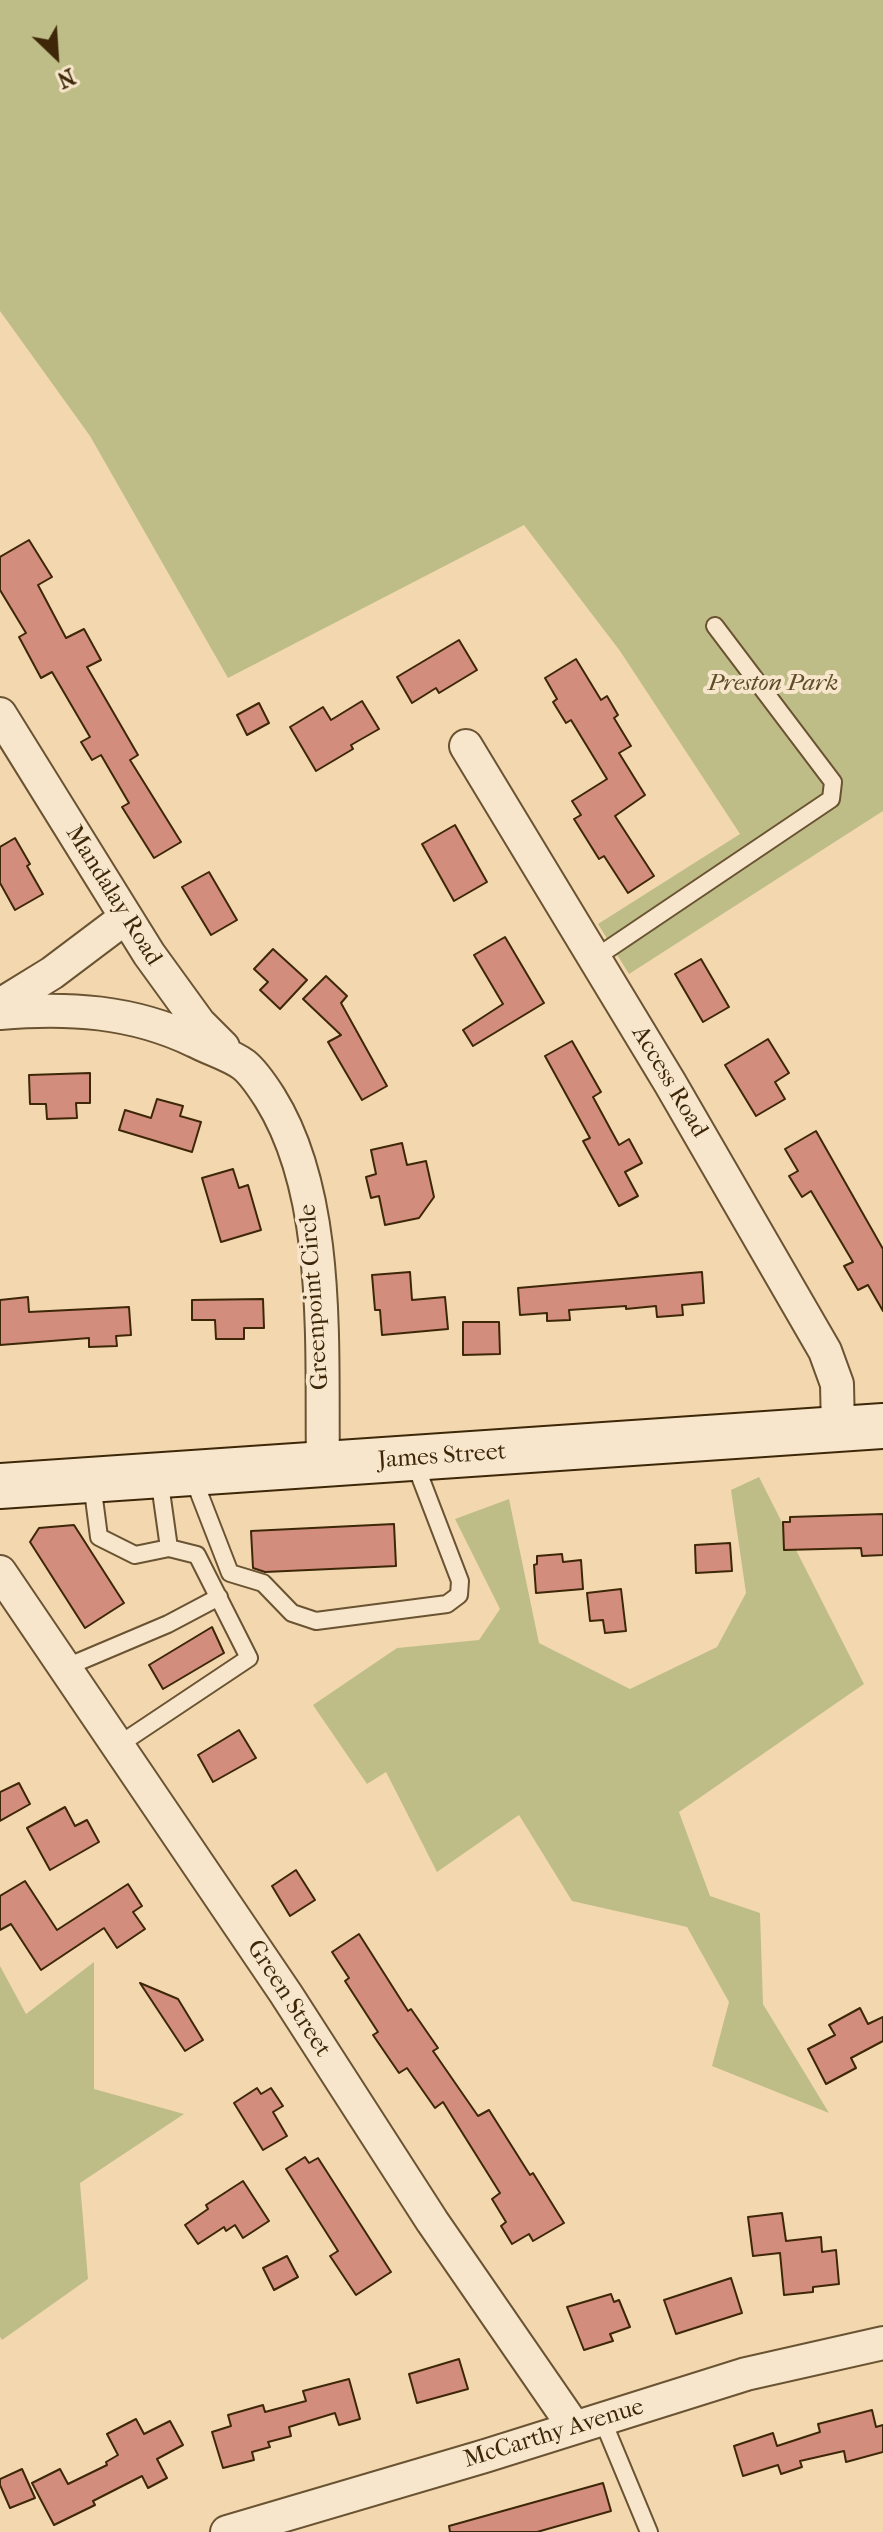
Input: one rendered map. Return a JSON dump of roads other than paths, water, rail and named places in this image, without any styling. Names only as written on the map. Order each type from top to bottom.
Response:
[{"type":"main road","name":"James Street","points":[[0,1486],[883,1426]]},
{"type":"street","name":"Mandalay Road","points":[[0,714],[125,918],[173,989],[199,1023],[244,1065]]},
{"type":"street","name":"Access Road","points":[[466,746],[670,1083],[825,1351],[837,1384],[838,1429]]},
{"type":"street","points":[[0,1005],[52,973],[125,918]]},
{"type":"street","name":"Greenpoint Circle","points":[[0,1013],[61,1009],[120,1015],[150,1023],[181,1034],[244,1065],[263,1088],[279,1112],[302,1165],[310,1200],[322,1337],[323,1465]]},
{"type":"street","name":"Green Street","points":[[0,1572],[286,1994],[432,2221],[588,2423]]},
{"type":"street","name":"McCarthy Avenue","points":[[227,2532],[746,2374],[883,2343]]},
{"type":"lane","points":[[595,958],[831,799],[833,782],[715,626]]},
{"type":"lane","points":[[175,1474],[230,1573],[263,1583],[292,1613],[316,1621],[447,1604],[459,1595],[460,1581],[413,1459]]},
{"type":"lane","points":[[169,1548],[175,1474]]},
{"type":"lane","points":[[91,1480],[99,1537],[135,1555],[169,1548],[197,1555],[249,1658],[117,1746]]},
{"type":"lane","points":[[64,1668],[168,1624],[219,1597]]},
{"type":"lane","points":[[588,2423],[649,2532]]},
{"type":"park label","name":"Preston Park","points":[[773,684]]}]
